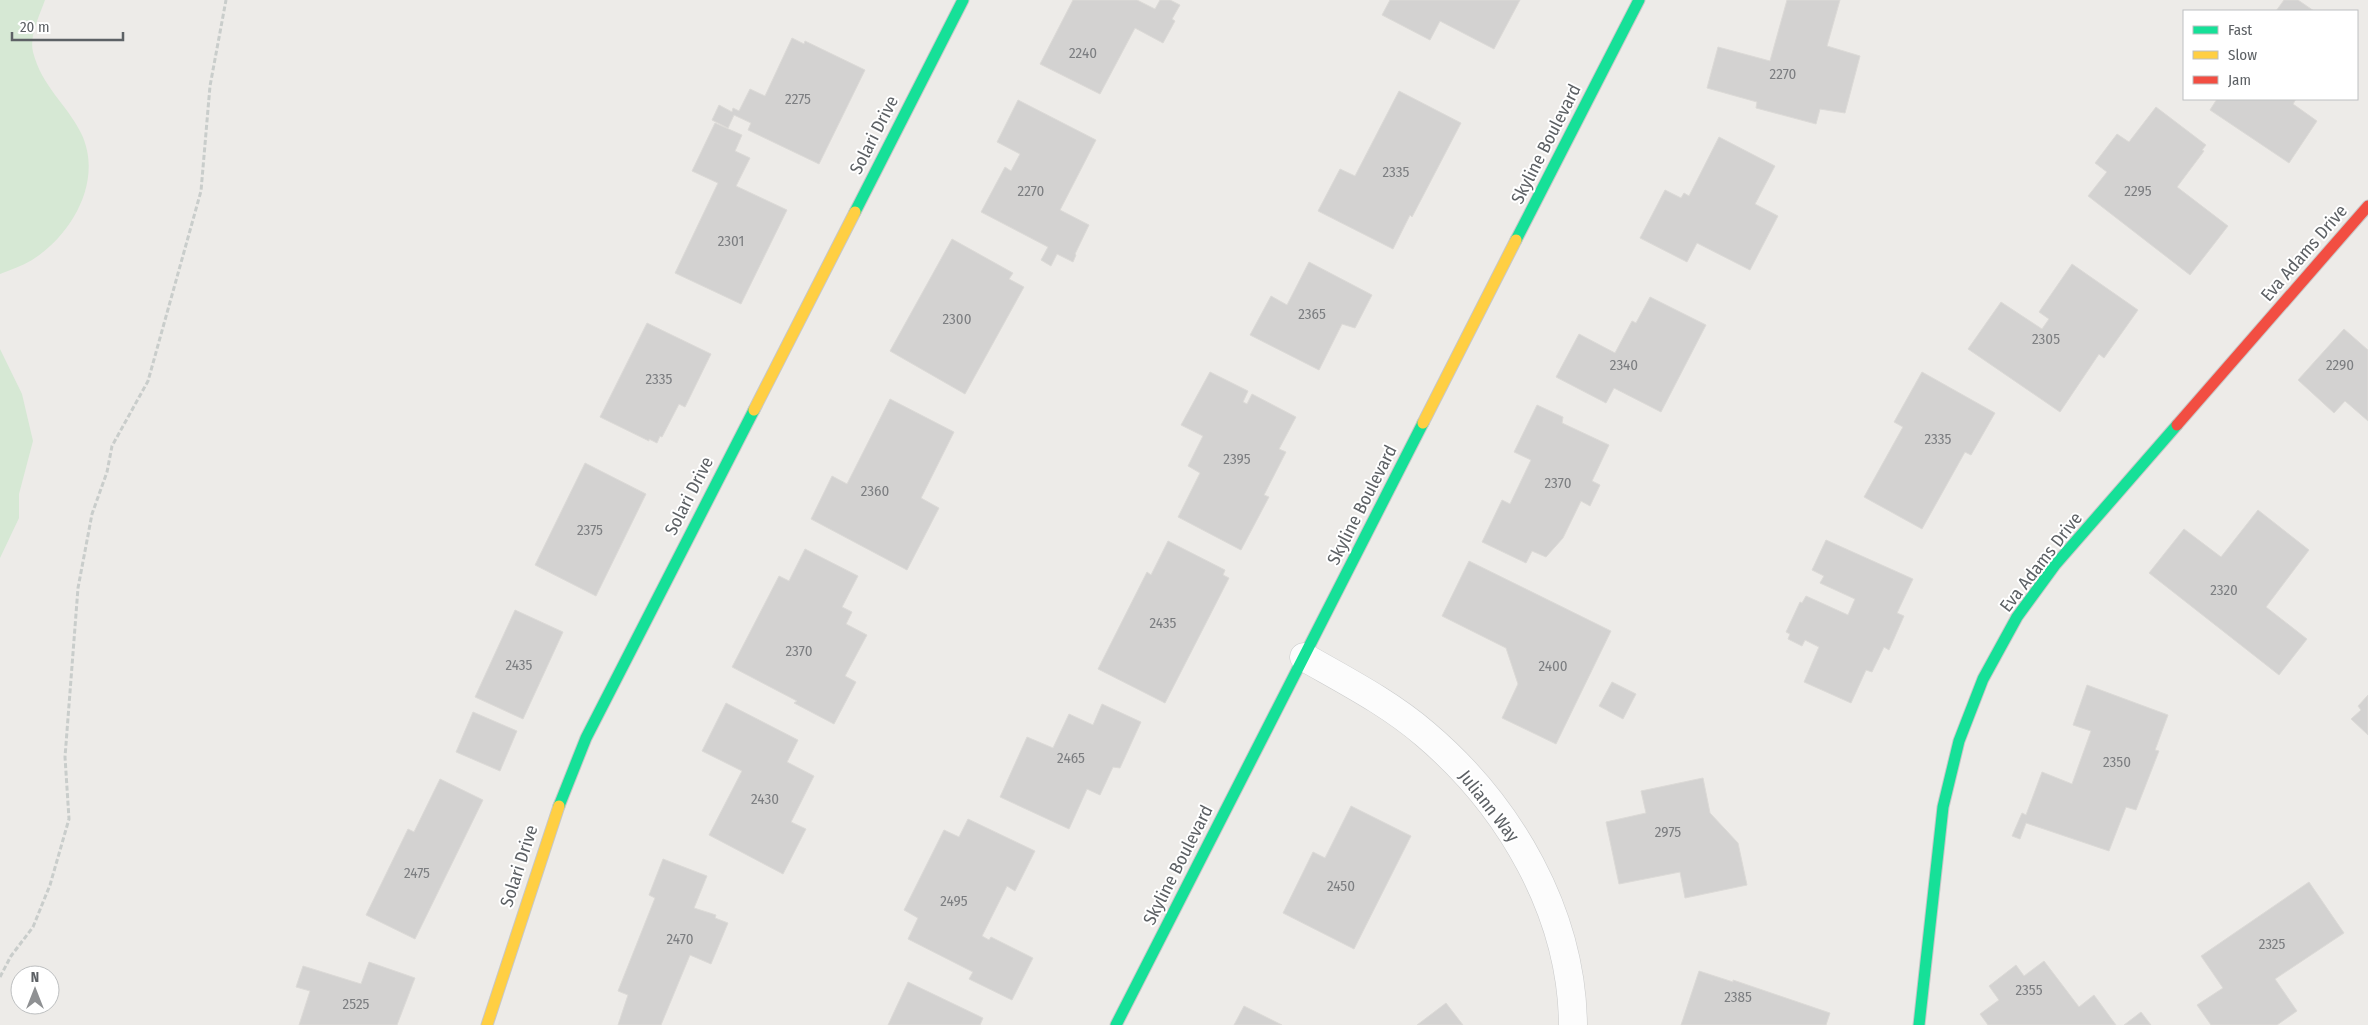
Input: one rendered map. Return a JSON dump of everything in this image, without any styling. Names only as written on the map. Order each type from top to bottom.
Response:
[{"type":"street","name":"Solari Drive","points":[[487,1025],[536,866],[562,795],[586,738],[963,0]]},
{"type":"street","name":"Skyline Boulevard","points":[[1116,1025],[1639,0]]},
{"type":"street","name":"Eva Adams Drive","points":[[1919,1025],[1943,806],[1959,741],[1983,679],[2017,617],[2055,565],[2368,206]]},
{"type":"street","name":"Juliann Way","points":[[1304,657],[1375,697],[1425,734],[1471,778],[1513,834],[1546,895],[1563,943],[1573,1006],[1573,1025]]},
{"type":"path","points":[[0,977],[11,956],[33,927],[50,885],[68,820],[65,757],[78,588],[92,514],[107,472],[112,446],[148,381],[200,191],[210,86],[226,0]]},
{"type":"green space","points":[[0,0],[45,0],[32,39],[33,52],[42,75],[81,133],[87,151],[89,169],[80,205],[60,236],[32,260],[0,274]]},
{"type":"green space","points":[[0,349],[22,394],[33,441],[19,494],[19,518],[0,558]]},
{"type":"building","points":[[1073,0],[1137,0],[1155,9],[1160,0],[1170,0],[1180,5],[1172,19],[1175,21],[1163,43],[1135,28],[1100,94],[1040,64]]},
{"type":"building","points":[[1390,0],[1520,0],[1494,49],[1440,21],[1430,40],[1382,15]]},
{"type":"building","points":[[1787,0],[1840,0],[1827,46],[1860,56],[1845,113],[1820,109],[1816,124],[1756,108],[1757,102],[1707,88],[1718,47],[1770,61]]},
{"type":"building","points":[[2284,0],[2298,0],[2313,10],[2277,10]]},
{"type":"building","points":[[792,38],[804,44],[805,41],[865,70],[819,164],[748,130],[751,123],[734,115],[728,128],[712,120],[719,105],[732,112],[733,108],[739,111],[750,89],[765,96]]},
{"type":"building","points":[[1399,91],[1461,123],[1412,217],[1410,215],[1393,249],[1318,211],[1340,169],[1355,176]]},
{"type":"building","points":[[1018,100],[1096,140],[1060,210],[1089,225],[1073,262],[1057,254],[1051,266],[1041,260],[1048,247],[981,212],[1005,167],[1011,171],[1020,154],[997,142]]},
{"type":"building","points":[[2216,100],[2295,100],[2293,104],[2317,121],[2289,163],[2210,110]]},
{"type":"building","points":[[2156,107],[2206,145],[2202,150],[2204,151],[2177,187],[2228,226],[2190,275],[2088,196],[2107,172],[2095,163],[2117,134],[2129,142]]},
{"type":"building","points":[[715,123],[742,135],[735,151],[750,158],[736,186],[787,210],[741,304],[675,273],[718,183],[692,171]]},
{"type":"building","points":[[1719,137],[1775,166],[1755,204],[1778,216],[1750,270],[1697,243],[1687,262],[1640,238],[1665,190],[1681,198],[1684,193],[1689,196]]},
{"type":"building","points":[[952,239],[1013,273],[1009,279],[1024,287],[965,394],[890,351]]},
{"type":"building","points":[[1309,262],[1372,295],[1355,328],[1342,324],[1319,370],[1250,335],[1271,296],[1287,305]]},
{"type":"building","points":[[2072,264],[2138,310],[2104,358],[2099,354],[2060,412],[1968,349],[2001,302],[2042,329],[2049,319],[2039,312]]},
{"type":"building","points":[[1650,297],[1706,325],[1661,412],[1614,388],[1606,403],[1556,377],[1579,334],[1615,353],[1632,321],[1636,323]]},
{"type":"building","points":[[647,323],[711,354],[685,407],[679,404],[657,443],[649,439],[649,441],[600,417]]},
{"type":"building","points":[[2344,329],[2368,350],[2368,421],[2345,401],[2334,413],[2298,380]]},
{"type":"building","points":[[1210,372],[1248,391],[1243,402],[1247,404],[1252,394],[1296,417],[1279,449],[1286,452],[1264,495],[1269,497],[1241,550],[1178,517],[1200,473],[1188,466],[1203,436],[1181,425]]},
{"type":"building","points":[[1922,372],[1995,413],[1971,455],[1965,452],[1922,529],[1864,497],[1903,427],[1894,422]]},
{"type":"building","points":[[890,399],[954,432],[921,498],[939,508],[907,570],[811,519],[832,476],[847,484]]},
{"type":"building","points":[[1537,405],[1563,417],[1562,423],[1609,445],[1592,481],[1600,485],[1590,506],[1581,501],[1563,538],[1546,557],[1532,551],[1526,563],[1482,542],[1502,500],[1510,504],[1531,460],[1514,452]]},
{"type":"building","points":[[585,463],[646,494],[596,596],[535,565]]},
{"type":"building","points":[[2258,510],[2309,550],[2266,607],[2307,639],[2279,675],[2149,573],[2184,529],[2221,557]]},
{"type":"building","points":[[1826,540],[1913,579],[1897,613],[1904,616],[1889,650],[1884,647],[1872,672],[1866,670],[1851,703],[1804,682],[1819,647],[1805,640],[1802,646],[1788,639],[1790,634],[1786,632],[1800,602],[1802,603],[1806,596],[1848,615],[1855,599],[1820,583],[1824,576],[1812,570]]},
{"type":"building","points":[[1168,541],[1225,570],[1223,575],[1229,578],[1165,703],[1098,669],[1147,572],[1151,575]]},
{"type":"building","points":[[805,549],[858,576],[842,607],[852,612],[846,624],[867,635],[845,676],[856,682],[834,724],[794,703],[797,701],[732,667],[779,576],[789,581]]},
{"type":"building","points":[[1469,561],[1611,631],[1556,744],[1502,718],[1518,684],[1506,648],[1442,616]]},
{"type":"building","points":[[515,610],[563,632],[523,719],[475,697]]},
{"type":"building","points":[[1612,682],[1636,694],[1623,719],[1599,706]]},
{"type":"building","points":[[2087,685],[2168,715],[2155,750],[2159,751],[2136,810],[2126,807],[2109,851],[2026,823],[2020,839],[2012,836],[2022,813],[2026,815],[2042,772],[2072,784],[2091,731],[2073,725]]},
{"type":"building","points":[[2368,695],[2368,735],[2351,719],[2361,710],[2358,706]]},
{"type":"building","points":[[726,703],[798,740],[787,762],[814,776],[791,822],[806,829],[783,874],[709,835],[742,771],[702,751]]},
{"type":"building","points":[[1102,704],[1141,722],[1120,768],[1113,767],[1100,795],[1087,789],[1069,829],[1000,797],[1027,737],[1053,748],[1069,714],[1093,725]]},
{"type":"building","points":[[473,712],[517,731],[500,771],[456,752]]},
{"type":"building","points":[[1703,778],[1710,813],[1738,843],[1747,885],[1685,898],[1680,872],[1619,884],[1606,822],[1646,813],[1641,791]]},
{"type":"building","points":[[440,779],[483,800],[415,939],[366,915],[408,829],[414,832]]},
{"type":"building","points":[[1351,806],[1411,836],[1354,949],[1283,913],[1313,852],[1325,858]]},
{"type":"building","points":[[968,819],[1035,851],[1015,891],[1007,886],[982,936],[989,940],[991,937],[1033,958],[1012,1000],[969,979],[973,972],[908,939],[918,918],[904,910],[944,830],[959,837]]},
{"type":"building","points":[[663,859],[707,876],[694,908],[716,915],[715,918],[728,923],[711,964],[690,955],[661,1025],[618,1025],[628,995],[618,991],[655,898],[649,895]]},
{"type":"building","points":[[2309,882],[2344,933],[2275,979],[2297,1011],[2277,1025],[2211,1025],[2197,1005],[2223,988],[2201,956]]},
{"type":"building","points":[[2044,961],[2079,1007],[2094,995],[2116,1025],[1988,1025],[1980,1014],[1999,1000],[1989,986],[2016,965],[2024,976]]},
{"type":"building","points":[[369,962],[415,978],[397,1025],[299,1025],[310,991],[296,987],[303,966],[361,984]]},
{"type":"building","points":[[1699,971],[1733,982],[1733,980],[1830,1013],[1826,1025],[1681,1025]]},
{"type":"building","points":[[908,982],[983,1018],[980,1025],[888,1025]]},
{"type":"building","points":[[1446,1003],[1463,1025],[1417,1025]]},
{"type":"building","points":[[1244,1006],[1282,1025],[1234,1025]]},
{"type":"building","points":[[2141,1012],[2151,1025],[2124,1025]]},
{"type":"traffic: fast","points":[[855,212],[963,0]]},
{"type":"traffic: fast","points":[[1516,240],[1639,0]]},
{"type":"traffic: fast","points":[[559,806],[586,738],[754,410]]},
{"type":"traffic: fast","points":[[1116,1025],[1423,423]]},
{"type":"traffic: fast","points":[[1919,1025],[1943,807],[1959,741],[1983,679],[2017,617],[2055,565],[2177,425]]},
{"type":"traffic: slow","points":[[754,410],[855,212]]},
{"type":"traffic: slow","points":[[1423,423],[1516,240]]},
{"type":"traffic: slow","points":[[487,1025],[559,806]]},
{"type":"traffic: jam","points":[[2177,425],[2368,206]]}]
